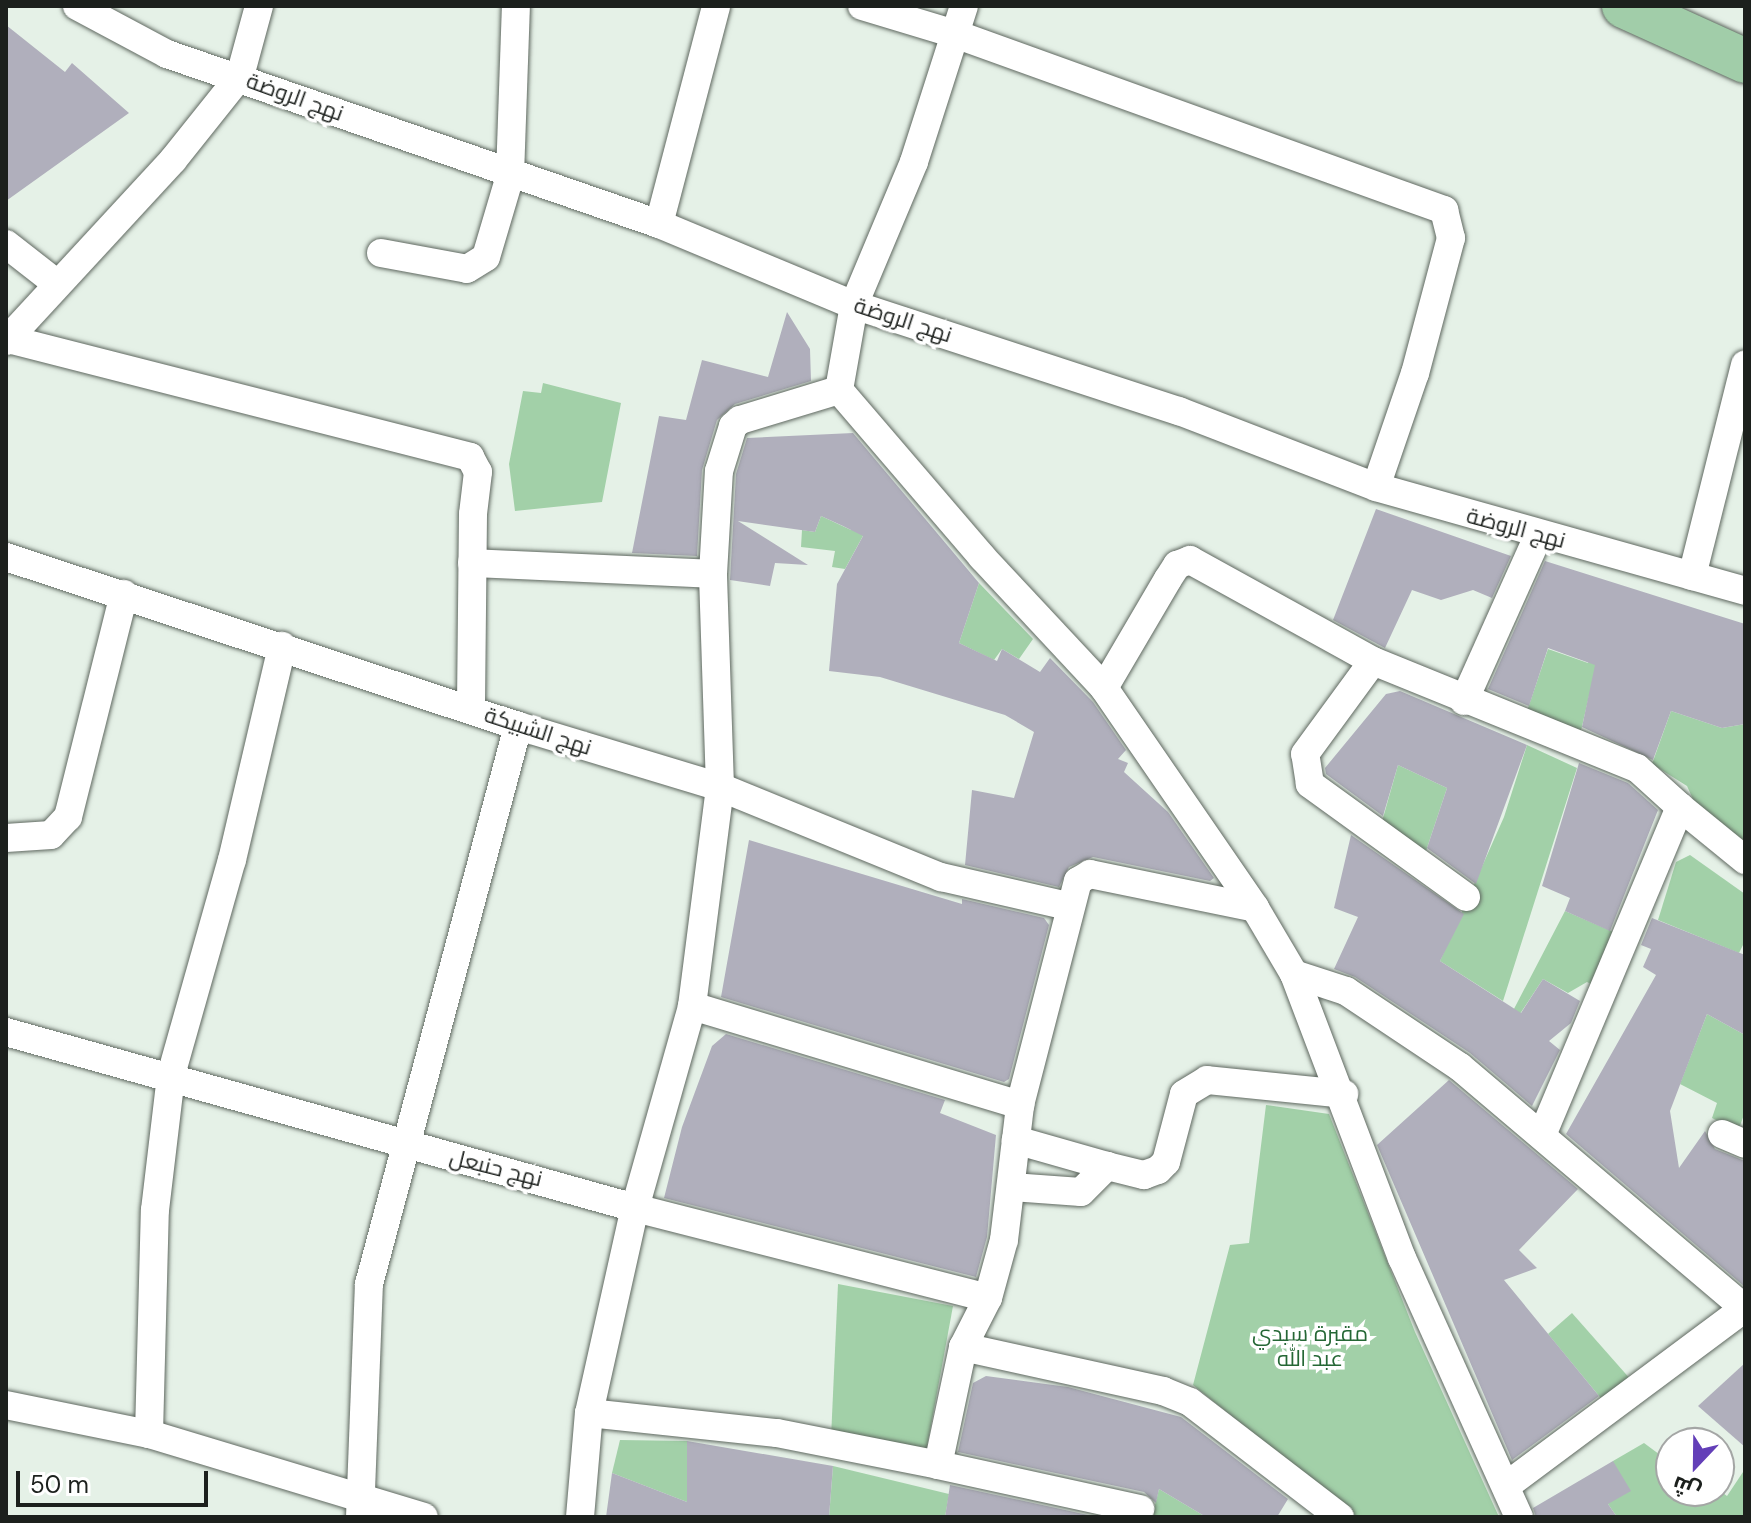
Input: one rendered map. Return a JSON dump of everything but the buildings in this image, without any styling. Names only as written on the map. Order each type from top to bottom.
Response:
[{"type":"main road","points":[[1624,6],[1745,61]]},
{"type":"street","points":[[259,6],[240,76],[173,160],[56,283],[7,340],[470,457],[478,472],[472,563],[471,710]]},
{"type":"street","points":[[381,253],[467,269],[478,265],[490,249],[510,176],[516,6]]},
{"type":"street","points":[[659,224],[716,6]]},
{"type":"street","points":[[862,6],[958,35],[1444,210],[1451,238],[1376,487]]},
{"type":"street","points":[[839,390],[854,305],[914,162],[958,35],[964,6]]},
{"type":"street","name":"نهج الروضة","points":[[83,7],[167,54],[240,76],[510,176],[659,224],[854,305],[1179,411],[1376,487],[1745,591]]},
{"type":"street","points":[[6,244],[56,283]]},
{"type":"street","points":[[1692,576],[1745,365]]},
{"type":"street","points":[[580,1517],[589,1413],[635,1208],[692,1006],[720,787],[713,574],[719,471],[733,426],[839,390]]},
{"type":"street","points":[[839,390],[982,557],[1104,688],[1255,908],[1294,974],[1344,1094],[1402,1258],[1519,1517]]},
{"type":"street","points":[[1464,701],[1539,534]]},
{"type":"street","name":"نهج الشبيكة","points":[[6,557],[518,726],[720,787],[941,877],[1068,906]]},
{"type":"street","points":[[1104,688],[1173,572],[1190,560],[1373,661],[1464,701],[1637,768],[1745,860]]},
{"type":"street","points":[[472,563],[713,574]]},
{"type":"street","points":[[6,838],[51,835],[68,817],[124,594]]},
{"type":"street","points":[[149,1434],[155,1210],[171,1075],[232,860],[282,646]]},
{"type":"street","points":[[1373,661],[1305,754],[1310,784],[1466,897]]},
{"type":"street","points":[[361,1508],[369,1284],[403,1145],[518,726]]},
{"type":"street","points":[[1542,1135],[1680,807]]},
{"type":"street","points":[[938,1465],[963,1347],[988,1298],[1012,1187],[1020,1105],[1068,906],[1078,881],[1090,874],[1255,908]]},
{"type":"street","points":[[1294,974],[1346,991],[1460,1067],[1745,1308],[1598,1423],[1506,1486]]},
{"type":"street","points":[[692,1006],[1020,1105]]},
{"type":"street","name":"نهج حنبعل","points":[[6,1032],[171,1075],[403,1145],[635,1208],[988,1298]]},
{"type":"street","points":[[1016,1140],[1144,1175],[1158,1170],[1166,1162],[1184,1094],[1207,1080],[1344,1094]]},
{"type":"street","points":[[1012,1187],[1081,1192],[1107,1166]]},
{"type":"street","points":[[963,1347],[1163,1391],[1190,1402],[1340,1517]]},
{"type":"street","points":[[6,1405],[149,1434],[361,1508],[424,1517]]},
{"type":"street","points":[[589,1413],[777,1433],[1140,1509]]},
{"type":"green space","points":[[543,383],[621,403],[602,502],[515,511],[509,464],[523,391],[541,393]]},
{"type":"green space","points":[[821,516],[851,530],[871,521],[845,569],[832,567],[835,551],[801,547],[802,530],[815,532]]},
{"type":"green space","points":[[979,583],[1033,639],[1019,659],[1002,649],[994,660],[959,643]]},
{"type":"green space","points":[[1548,649],[1588,663],[1593,650],[1623,663],[1589,696],[1580,735],[1524,720]]},
{"type":"green space","points":[[1671,711],[1722,728],[1745,724],[1745,843],[1697,808],[1687,786],[1652,764]]},
{"type":"green space","points":[[1527,745],[1577,768],[1503,1001],[1440,961],[1504,817]]},
{"type":"green space","points":[[1398,765],[1447,788],[1425,854],[1381,825]]},
{"type":"green space","points":[[1690,855],[1745,894],[1745,941],[1739,953],[1658,920],[1676,862]]},
{"type":"green space","points":[[1565,911],[1616,933],[1598,988],[1587,982],[1568,993],[1543,979],[1506,1035],[1503,1030]]},
{"type":"green space","points":[[1707,1014],[1745,1035],[1745,1112],[1738,1131],[1712,1118],[1717,1103],[1680,1084]]},
{"type":"green space","name":"مقبرة سيدي عبد الله","points":[[1266,1105],[1329,1114],[1415,1332],[1499,1517],[1357,1517],[1193,1385],[1230,1245],[1249,1243]]},
{"type":"green space","points":[[838,1284],[953,1306],[925,1458],[831,1438]]},
{"type":"green space","points":[[1572,1313],[1632,1381],[1604,1402],[1548,1334]]},
{"type":"green space","points":[[620,1440],[687,1441],[687,1502],[612,1473]]},
{"type":"green space","points":[[1644,1443],[1655,1451],[1655,1507],[1735,1507],[1735,1484],[1745,1469],[1745,1517],[1617,1517],[1608,1504],[1613,1461]]},
{"type":"green space","points":[[833,1466],[949,1494],[945,1517],[829,1517]]},
{"type":"green space","points":[[1159,1489],[1206,1517],[1152,1517]]}]
